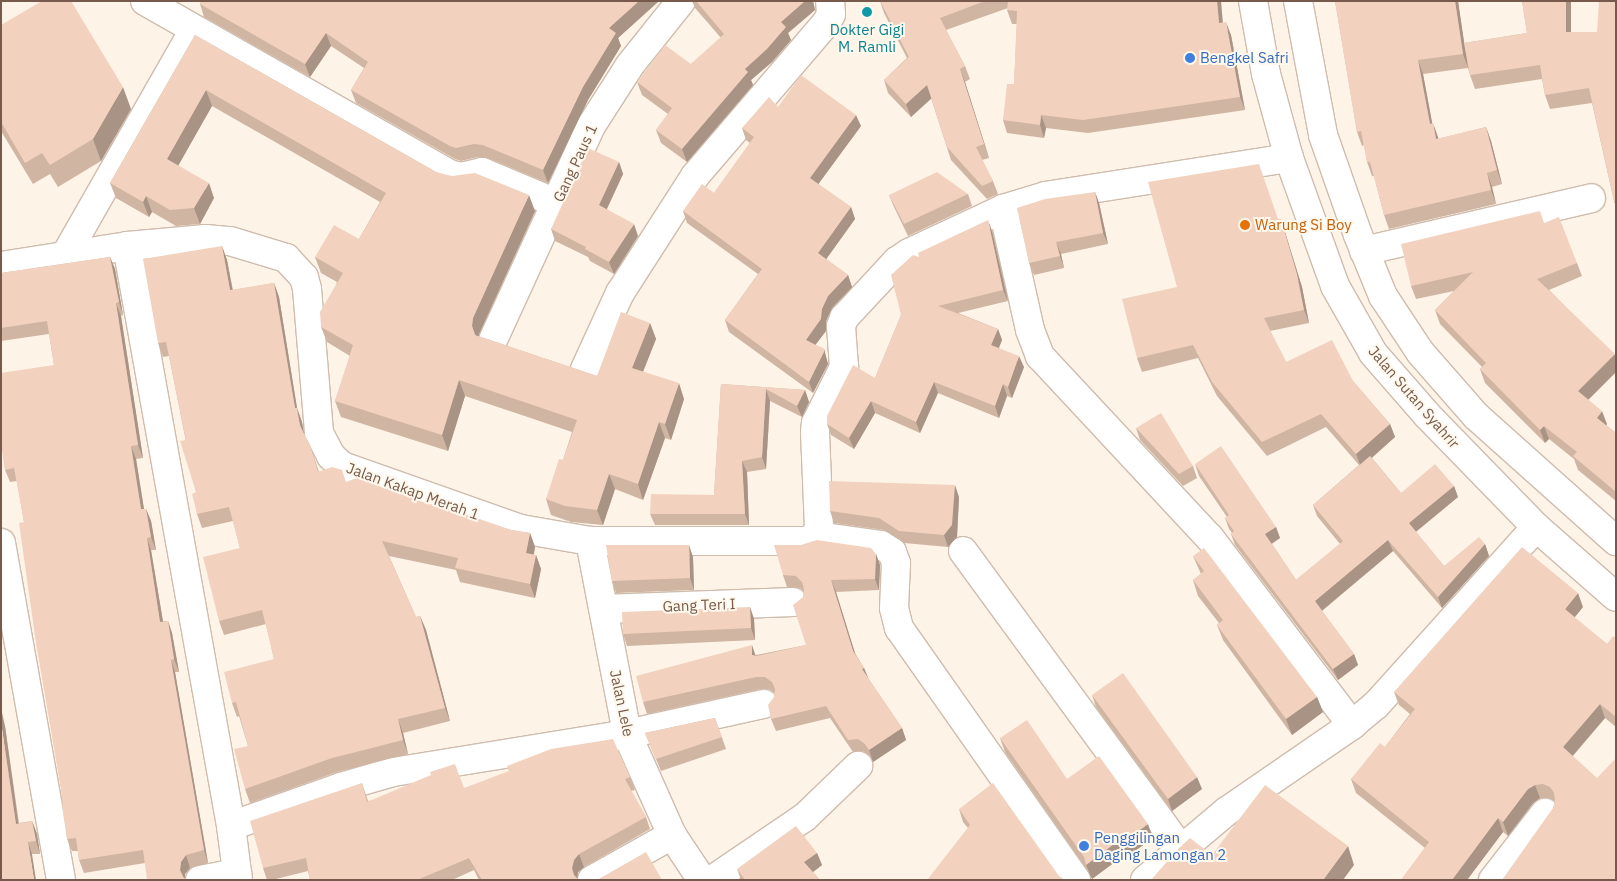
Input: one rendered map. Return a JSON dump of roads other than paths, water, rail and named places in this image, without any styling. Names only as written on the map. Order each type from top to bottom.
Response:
[{"type":"street","points":[[145,1],[449,174],[462,177],[482,172],[556,203]]},
{"type":"street","name":"Gang Paus 1","points":[[494,340],[591,126],[630,66],[681,1]]},
{"type":"street","points":[[585,369],[620,293],[695,176],[828,22],[831,14],[830,1]]},
{"type":"street","name":"Jalan Sutan Syahrir","points":[[1253,1],[1266,74],[1289,158],[1335,286],[1373,353],[1427,415],[1536,527],[1616,597]]},
{"type":"street","points":[[1298,1],[1323,136],[1364,251],[1383,296],[1426,359],[1476,416],[1616,541]]},
{"type":"street","points":[[65,256],[194,30]]},
{"type":"street","points":[[817,536],[819,528],[816,423],[844,367],[842,326],[844,318],[885,271],[909,253],[1003,209],[1068,192],[1289,158]]},
{"type":"street","points":[[1364,251],[1591,198]]},
{"type":"street","points":[[1003,209],[1030,330],[1040,356],[1210,538],[1352,725]]},
{"type":"street","name":"Jalan Kakap Merah 1","points":[[1,266],[127,246],[206,239],[230,241],[286,258],[304,277],[307,289],[319,433],[331,456],[342,466],[521,530],[590,542],[805,540],[814,539],[817,536],[881,545],[892,552],[896,563],[894,608],[900,628],[1076,880]]},
{"type":"street","points":[[127,246],[231,826],[238,876],[200,880]]},
{"type":"street","points":[[1145,880],[1180,848],[1227,811],[1352,725],[1376,705],[1398,683],[1536,527]]},
{"type":"street","name":"Jalan Lele","points":[[590,542],[627,734],[672,835],[702,880]]},
{"type":"street","points":[[1,543],[61,880]]},
{"type":"street","points":[[963,551],[1180,848]]},
{"type":"street","name":"Gang Teri I","points":[[604,609],[793,602]]},
{"type":"street","points":[[231,826],[341,787],[393,772],[627,734],[764,704]]},
{"type":"street","points":[[712,880],[805,817],[858,766]]},
{"type":"street","points":[[1493,880],[1544,813]]},
{"type":"street","points":[[592,880],[672,835]]},
{"type":"place","name":"Dokter Gigi M. Ramli","points":[[867,12]]},
{"type":"place","name":"Bengkel Safri","points":[[1190,58]]},
{"type":"place","name":"Warung Si Boy","points":[[1245,225]]},
{"type":"place","name":"Penggilingan Daging Lamongan 2","points":[[1084,846]]}]
